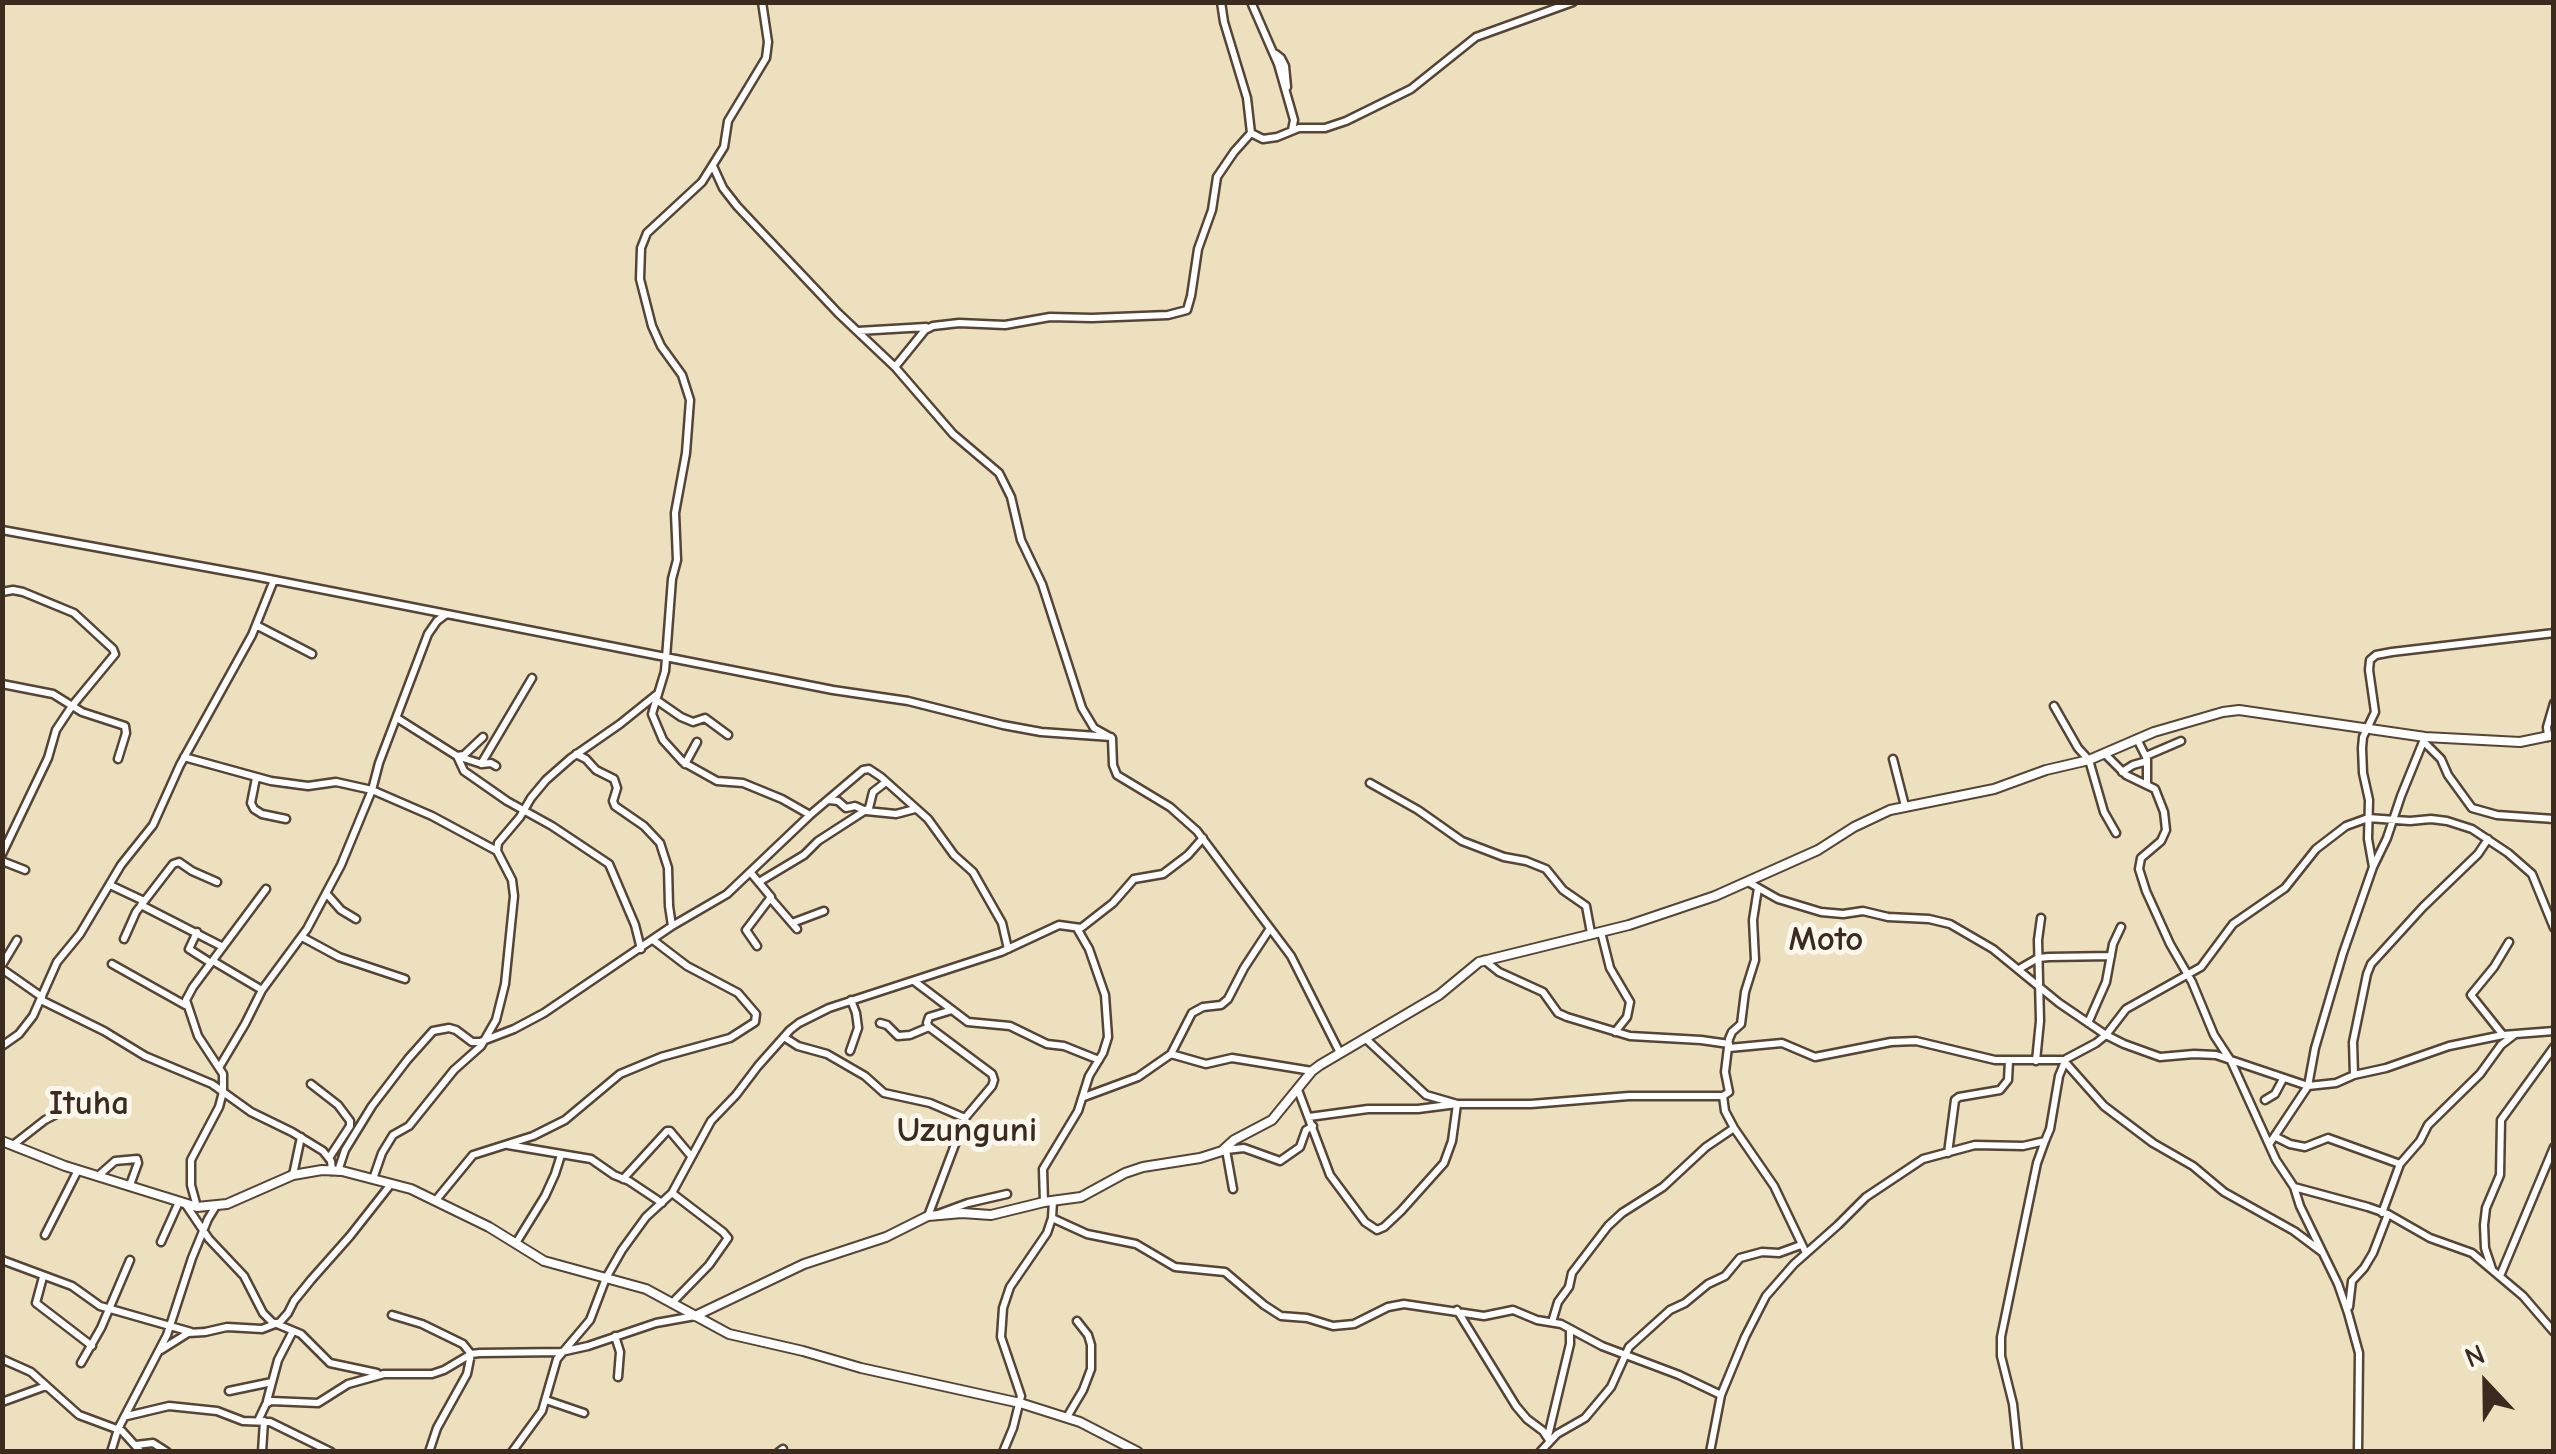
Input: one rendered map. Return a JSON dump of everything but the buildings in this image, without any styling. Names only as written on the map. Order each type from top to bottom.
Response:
[{"type":"street","points":[[762,2],[768,42],[766,58],[730,117],[726,143],[702,182],[646,233],[641,248],[640,279],[650,319],[682,375],[690,400],[686,454],[675,514],[677,549],[664,677],[653,719],[657,731],[685,764],[717,780],[742,782],[774,795],[810,815]]},
{"type":"street","points":[[1221,2],[1247,98],[1251,133],[1270,139],[1292,130],[1324,128],[1370,110],[1424,80],[1476,36],[1573,2]]},
{"type":"street","points":[[1251,2],[1274,53],[1294,120],[1292,130]]},
{"type":"street","points":[[857,332],[958,324],[1006,325],[1050,316],[1168,315],[1187,310],[1217,177],[1251,133]]},
{"type":"street","points":[[713,166],[732,202],[895,367],[954,434],[1003,479],[1082,708],[1094,728],[1111,737]]},
{"type":"street","points":[[895,367],[930,327]]},
{"type":"street","points":[[2,530],[832,690],[908,701],[1003,725],[1111,737]]},
{"type":"street","points":[[4,1042],[24,1028],[42,999],[57,962],[76,941],[121,865],[154,825],[184,757],[256,626],[274,580]]},
{"type":"street","points":[[2,592],[18,591],[71,611],[114,652],[56,730],[48,758],[2,854]]},
{"type":"street","points":[[220,1066],[262,990],[302,937],[341,865],[428,634],[436,620],[446,614]]},
{"type":"street","points":[[256,626],[312,654]]},
{"type":"street","points":[[2372,867],[2362,748],[2374,712],[2369,664],[2376,655],[2554,633]]},
{"type":"street","points":[[481,764],[532,678]]},
{"type":"street","points":[[2,684],[52,694],[101,719],[125,726],[118,759]]},
{"type":"street","points":[[656,697],[681,718],[693,722],[704,718],[728,734]]},
{"type":"street","points":[[373,1179],[393,1135],[409,1126],[447,1078],[487,1040],[496,1020],[505,984],[514,896],[498,843],[537,790],[576,754],[656,697]]},
{"type":"street","points":[[1224,1150],[1234,1140],[1272,1120],[1312,1071],[1439,996],[1484,960],[1653,918],[1748,882],[1818,850],[1854,827],[1905,806],[1982,792],[2089,760],[2137,739],[2224,712],[2239,710],[2425,739],[2520,742],[2551,736],[2547,727],[2554,703]]},
{"type":"street","points":[[2054,706],[2089,760],[2104,812],[2116,833]]},
{"type":"street","points":[[397,718],[458,756],[496,766]]},
{"type":"street","points":[[458,756],[483,737]]},
{"type":"street","points":[[1111,737],[1117,775],[1178,812],[1248,896],[1295,964],[1340,1053]]},
{"type":"street","points":[[2137,739],[2147,759],[2148,784]]},
{"type":"street","points":[[2425,739],[2472,808],[2497,815],[2554,818]]},
{"type":"street","points":[[2269,1144],[2308,1086],[2322,1021],[2372,867],[2425,739]]},
{"type":"street","points":[[2122,772],[2182,741]]},
{"type":"street","points":[[685,764],[697,742]]},
{"type":"street","points":[[576,754],[614,778],[615,806],[660,843],[668,868],[672,926]]},
{"type":"street","points":[[2105,754],[2122,772],[2155,788],[2166,830],[2161,841],[2141,858],[2138,869],[2156,916],[2214,1036],[2230,1059],[2269,1144],[2294,1187],[2348,1312],[2359,1353],[2358,1452]]},
{"type":"street","points":[[458,756],[464,771],[609,864],[635,924],[641,949]]},
{"type":"street","points":[[184,757],[256,778],[304,786],[342,783],[372,790],[497,850]]},
{"type":"street","points":[[1893,759],[1905,806]]},
{"type":"street","points":[[335,1171],[372,1106],[430,1034],[449,1028],[472,1042],[487,1040],[544,1013],[672,926],[716,901],[751,874],[810,815],[863,770],[870,770],[886,782],[931,822],[954,856],[976,877],[1002,923],[1008,949]]},
{"type":"street","points":[[256,778],[251,803],[254,810],[286,820]]},
{"type":"street","points":[[759,882],[866,810],[873,792],[886,782]]},
{"type":"street","points":[[1370,784],[1418,810],[1462,841],[1546,869],[1563,890],[1586,906],[1610,968],[1630,1002],[1627,1017],[1615,1032]]},
{"type":"street","points":[[828,800],[838,801],[846,808],[900,814],[914,809]]},
{"type":"street","points":[[1484,960],[1505,976],[1543,992],[1560,1014],[1630,1036],[1701,1040],[1729,1046],[1782,1043],[1815,1057],[1916,1041],[2009,1061],[2036,1061],[2065,1060],[2096,1043],[2126,1010],[2202,966],[2233,924],[2286,888],[2326,841],[2346,826],[2368,818],[2446,820],[2472,830],[2532,874],[2554,928]]},
{"type":"street","points":[[512,1452],[539,1415],[561,1352],[590,1320],[606,1278],[638,1226],[672,1194],[710,1121],[800,1022],[851,1000],[1008,949],[1059,925],[1084,927],[1134,879],[1163,874],[1203,838]]},
{"type":"street","points":[[2354,1075],[2353,1042],[2371,964],[2488,840]]},
{"type":"street","points":[[2,861],[25,870]]},
{"type":"street","points":[[124,939],[142,903],[177,862],[217,882]]},
{"type":"street","points":[[751,874],[794,926],[824,911]]},
{"type":"street","points":[[1748,882],[1778,899],[1821,912],[1863,911],[1894,918],[1940,920],[1979,940],[2106,1035],[2143,1052],[2160,1057],[2202,1053],[2308,1086],[2336,1083],[2437,1048],[2503,1035],[2554,1032]]},
{"type":"street","points":[[110,885],[223,946]]},
{"type":"street","points":[[933,1215],[991,1214],[1081,1197],[1143,1166],[1200,1158],[1224,1150],[1248,1149],[1280,1161],[1298,1150],[1311,1121],[1368,1109],[1531,1104],[1629,1096],[1723,1096],[1729,1092],[1725,1072],[1730,1034],[1741,1024],[1755,960],[1753,920],[1758,888]]},
{"type":"street","points":[[197,1207],[191,1184],[191,1160],[213,1123],[224,1092],[220,1066],[200,1040],[186,1005],[188,996],[266,889]]},
{"type":"street","points":[[326,893],[356,920]]},
{"type":"street","points":[[756,946],[746,930],[770,898]]},
{"type":"street","points":[[2036,1061],[2041,918]]},
{"type":"street","points":[[2088,1022],[2106,982],[2114,939],[2121,927]]},
{"type":"street","points":[[1003,1452],[1021,1390],[1004,1350],[1001,1322],[1010,1287],[1047,1233],[1052,1218],[1043,1169],[1078,1111],[1088,1076],[1100,1060],[1108,1038],[1106,995],[1077,929]]},
{"type":"street","points":[[1083,1098],[1138,1077],[1171,1054],[1192,1013],[1228,1000],[1269,930]]},
{"type":"street","points":[[198,932],[190,950],[262,990]]},
{"type":"street","points":[[302,937],[339,957],[405,979]]},
{"type":"street","points":[[17,940],[2,967],[42,999],[145,1056],[224,1092],[251,1112],[323,1151],[335,1171]]},
{"type":"street","points":[[436,1200],[472,1156],[533,1136],[565,1120],[614,1077],[660,1057],[730,1038],[755,1022],[756,1014],[738,994],[687,966],[653,940]]},
{"type":"street","points":[[2503,1035],[2471,996],[2509,942]]},
{"type":"street","points":[[2019,968],[2038,958],[2111,956]]},
{"type":"street","points":[[112,964],[186,1005]]},
{"type":"street","points":[[914,981],[968,1022],[1010,1026],[1047,1044],[1100,1060]]},
{"type":"street","points":[[850,1052],[858,1028],[851,1000]]},
{"type":"street","points":[[929,1028],[929,1016],[952,1010]]},
{"type":"street","points":[[880,1023],[898,1036],[929,1028]]},
{"type":"street","points":[[929,1028],[993,1077],[992,1086],[965,1118],[933,1215]]},
{"type":"street","points":[[2348,1312],[2352,1280],[2373,1253],[2400,1164],[2428,1125],[2480,1074],[2501,1044],[2515,1035]]},
{"type":"street","points":[[784,1037],[798,1046],[832,1056],[884,1092],[930,1103],[965,1118]]},
{"type":"street","points":[[1366,1039],[1426,1095],[1457,1104]]},
{"type":"street","points":[[2496,1274],[2485,1248],[2484,1225],[2486,1208],[2500,1175],[2501,1120],[2554,1047]]},
{"type":"street","points":[[1171,1054],[1206,1064],[1232,1058],[1312,1071]]},
{"type":"street","points":[[2018,1452],[2001,1336],[2037,1162],[2050,1129],[2058,1076],[2065,1060]]},
{"type":"street","points":[[2065,1060],[2104,1106],[2153,1144],[2324,1252]]},
{"type":"street","points":[[1948,1153],[1955,1100],[2000,1090],[2008,1080],[2009,1061]]},
{"type":"street","points":[[2264,1100],[2273,1096],[2282,1080]]},
{"type":"street","points":[[311,1084],[346,1113],[350,1124],[329,1158]]},
{"type":"street","points":[[1298,1090],[1330,1175],[1365,1222],[1377,1230],[1402,1211],[1444,1163],[1452,1141],[1457,1104]]},
{"type":"street","points":[[1723,1096],[1724,1111],[1774,1186],[1806,1254]]},
{"type":"street","points":[[13,1145],[45,1120],[85,1098]]},
{"type":"street","points":[[1552,1322],[1572,1273],[1608,1226],[1664,1187],[1734,1128]]},
{"type":"street","points":[[623,1178],[669,1130],[692,1156]]},
{"type":"street","points":[[2276,1136],[2303,1147],[2328,1138],[2400,1164]]},
{"type":"street","points":[[293,1174],[300,1137]]},
{"type":"street","points":[[2,1141],[78,1170],[197,1207],[228,1204],[293,1174],[322,1170],[411,1189],[550,1264],[646,1289],[741,1338],[1020,1403],[1067,1417],[1138,1452]]},
{"type":"street","points":[[1710,1452],[1721,1395],[1745,1337],[1766,1296],[1785,1273],[1876,1189],[1923,1159],[1974,1145],[2023,1146],[2045,1142]]},
{"type":"street","points":[[506,1144],[591,1158],[662,1203]]},
{"type":"street","points":[[2496,1274],[2554,1147]]},
{"type":"street","points":[[1224,1150],[1233,1189]]},
{"type":"street","points":[[516,1244],[556,1174],[561,1154]]},
{"type":"street","points":[[98,1176],[115,1161],[136,1159],[130,1184]]},
{"type":"street","points":[[46,1235],[78,1170]]},
{"type":"street","points":[[161,1350],[194,1332],[227,1326],[262,1329],[275,1325],[391,1184]]},
{"type":"street","points":[[2294,1187],[2385,1213],[2430,1238],[2464,1248],[2522,1296],[2554,1332]]},
{"type":"street","points":[[672,1194],[728,1238],[672,1303]]},
{"type":"street","points":[[183,1203],[202,1231],[244,1276],[265,1316],[275,1325],[304,1337],[330,1363],[384,1374],[432,1374],[471,1354],[561,1352],[656,1323],[694,1316],[804,1264],[886,1237],[933,1215],[1008,1194]]},
{"type":"street","points":[[161,1242],[183,1203]]},
{"type":"street","points":[[111,1452],[118,1429],[161,1350],[202,1231],[216,1206]]},
{"type":"street","points":[[1052,1218],[1086,1234],[1136,1244],[1175,1267],[1225,1272],[1281,1316],[1333,1326],[1354,1324],[1395,1304],[1484,1316],[1513,1310],[1570,1328],[1602,1346],[1721,1395]]},
{"type":"street","points":[[1549,1438],[1578,1423],[1591,1411],[1610,1387],[1624,1354],[1670,1310],[1725,1276],[1740,1258],[1755,1252],[1779,1253],[1801,1245]]},
{"type":"street","points":[[2,1260],[76,1288],[95,1304],[194,1332]]},
{"type":"street","points":[[81,1363],[130,1260]]},
{"type":"street","points":[[43,1277],[36,1303],[92,1346]]},
{"type":"street","points":[[262,1452],[262,1421],[290,1330],[291,1309]]},
{"type":"street","points":[[1457,1310],[1516,1406],[1549,1438]]},
{"type":"street","points":[[392,1315],[422,1324],[463,1344],[471,1354],[467,1374],[440,1422],[429,1452]]},
{"type":"street","points":[[1067,1417],[1091,1369],[1091,1345],[1077,1321]]},
{"type":"street","points":[[1541,1451],[1549,1438],[1570,1344],[1570,1328]]},
{"type":"street","points":[[615,1336],[620,1352],[618,1377]]},
{"type":"street","points":[[2,1359],[20,1365],[79,1415],[118,1429],[139,1448],[153,1443],[167,1452]]},
{"type":"street","points":[[267,1403],[318,1403],[348,1384],[384,1374]]},
{"type":"street","points":[[229,1391],[272,1382]]},
{"type":"street","points":[[2,1402],[46,1386]]},
{"type":"street","points":[[546,1400],[584,1413]]},
{"type":"street","points":[[126,1416],[176,1406],[217,1411],[248,1422],[262,1421],[332,1452]]},
{"type":"street","points":[[308,1440],[308,1452]]},
{"type":"district","name":"Moto","points":[[1826,940]]},
{"type":"district","name":"Ituha","points":[[89,1104]]},
{"type":"district","name":"Uzunguni","points":[[967,1131]]}]
